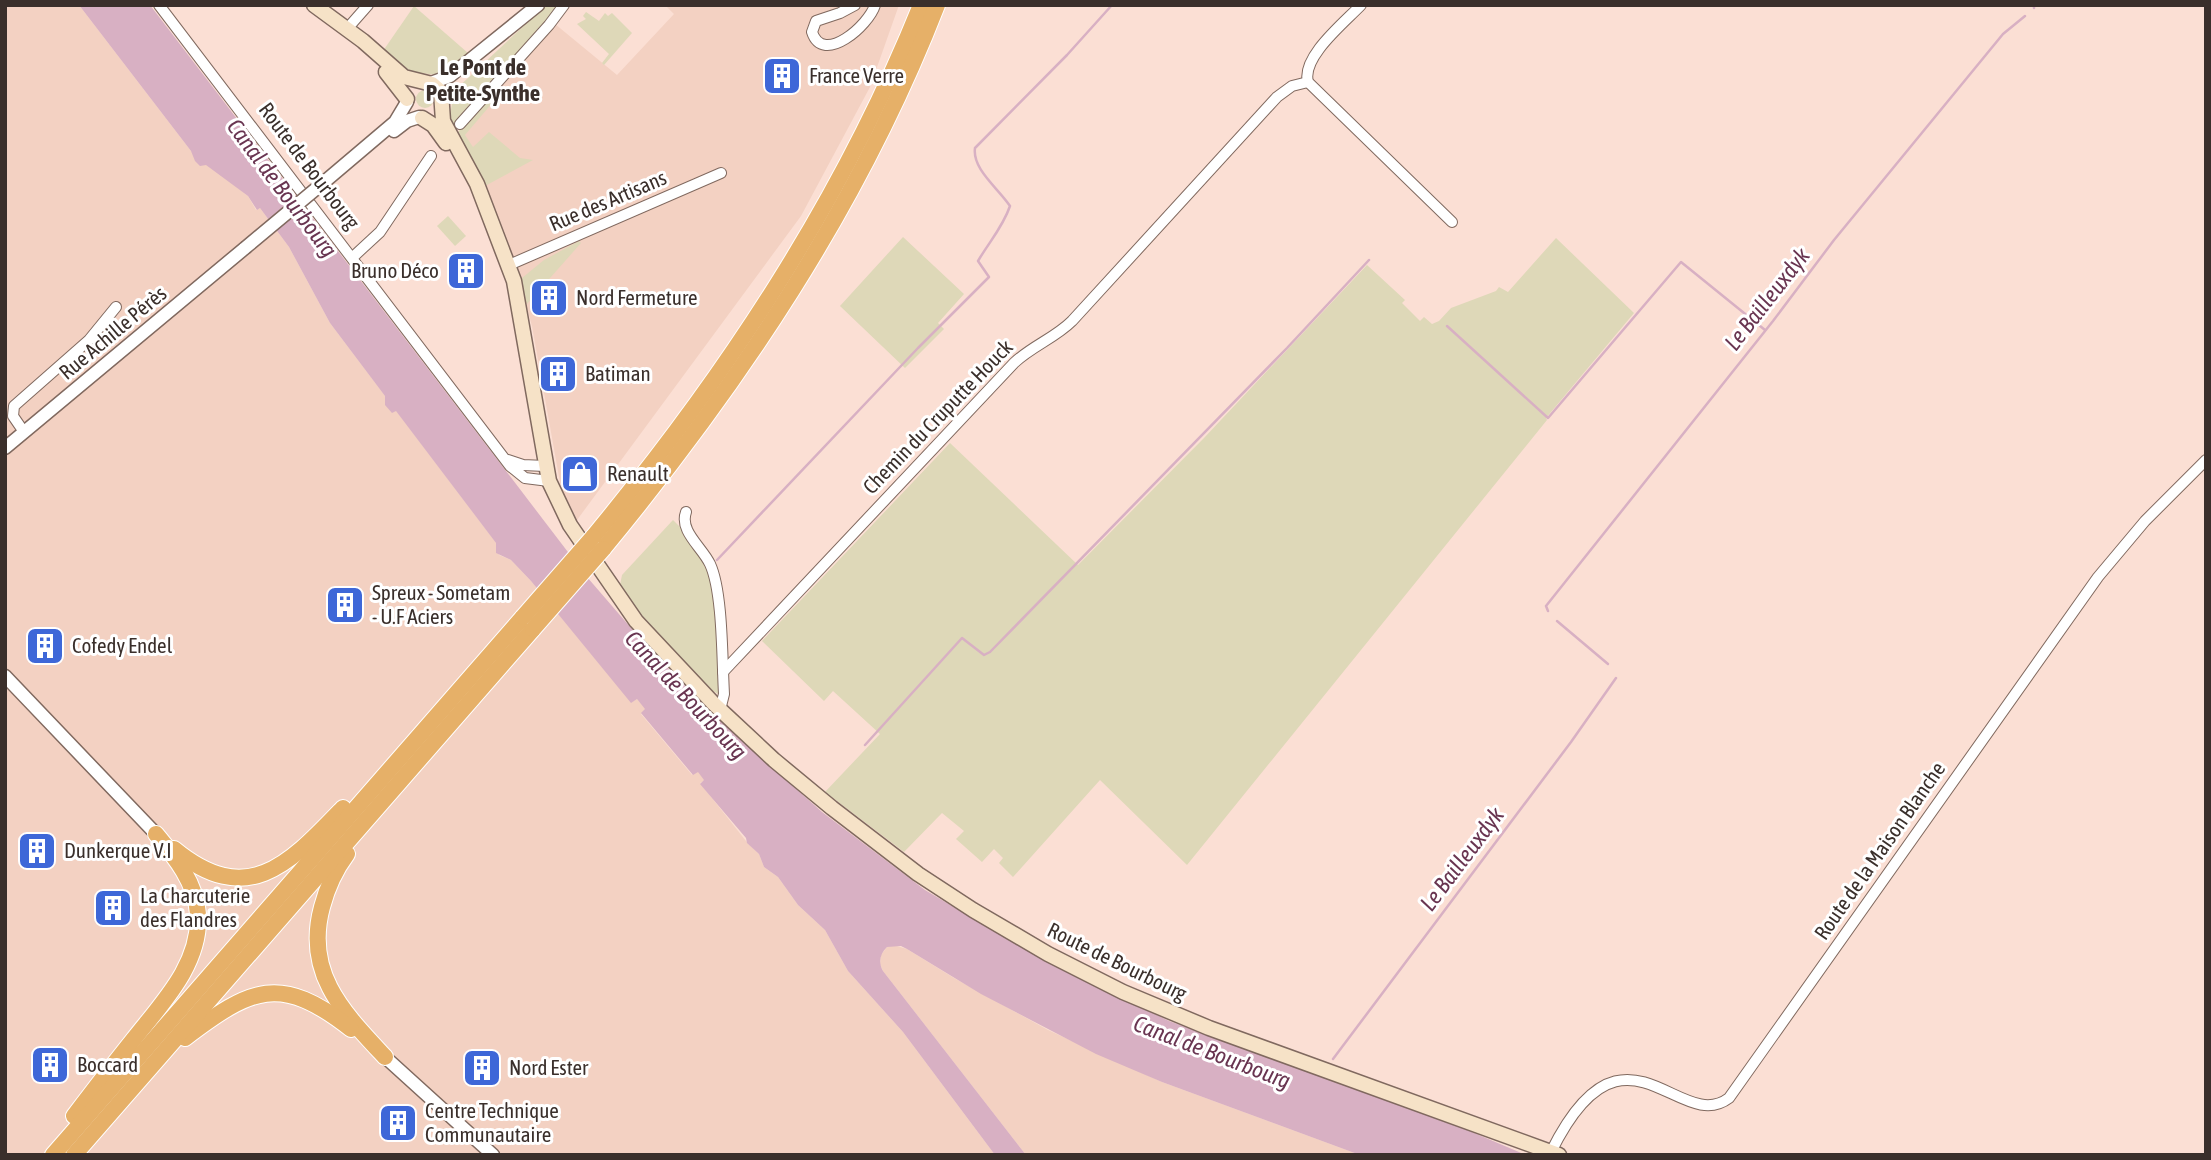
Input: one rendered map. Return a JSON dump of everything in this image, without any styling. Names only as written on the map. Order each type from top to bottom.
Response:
[{"type":"highway","points":[[863,132],[877,89],[911,5]]},
{"type":"highway","points":[[598,543],[739,345],[798,251],[863,132],[920,5]]},
{"type":"highway","points":[[385,1057],[354,1023],[329,987],[318,959],[316,934],[326,892],[338,867],[415,764],[528,623],[701,426],[782,308],[862,168],[937,5]]},
{"type":"highway","points":[[156,834],[187,860],[213,873],[245,878],[270,871],[288,861],[528,623]]},
{"type":"highway","points":[[53,1155],[432,721]]},
{"type":"highway","points":[[74,1155],[415,764]]},
{"type":"highway","points":[[44,1155],[166,998],[192,952],[198,927],[195,897],[180,866],[156,834]]},
{"type":"highway","points":[[158,1058],[224,1009],[248,998],[271,994],[294,996],[316,1004],[385,1057]]},
{"type":"main road","points":[[314,5],[370,47],[404,77],[440,89],[443,121],[477,184],[501,242]]},
{"type":"main road","points":[[346,30],[399,85],[411,111],[433,125],[456,156],[501,242]]},
{"type":"main road","points":[[407,100],[413,87],[427,83]]},
{"type":"main road","points":[[420,117],[434,116],[442,103]]},
{"type":"main road","name":"Route de Bourbourg","points":[[501,242],[521,315],[545,466],[549,481],[570,525],[628,611],[717,707],[813,793],[891,854],[973,910],[1048,954],[1103,982],[1191,1021],[1555,1153]]},
{"type":"street","name":"Route de Bourbourg","points":[[159,5],[513,470],[533,480],[549,481]]},
{"type":"street","points":[[346,30],[368,5]]},
{"type":"street","points":[[460,124],[564,5]]},
{"type":"street","points":[[855,5],[816,21],[812,32],[821,45],[831,45],[856,31],[870,17],[875,5]]},
{"type":"street","points":[[1361,5],[1313,57],[1307,71],[1308,82],[1452,222]]},
{"type":"street","points":[[427,83],[450,76],[534,8]]},
{"type":"street","points":[[442,103],[455,82],[534,8]]},
{"type":"street","name":"Chemin du Cruputte Houck","points":[[723,672],[1014,363],[1072,321],[1277,97],[1292,86],[1308,82]]},
{"type":"street","points":[[323,183],[395,122],[407,100]]},
{"type":"street","points":[[323,183],[403,124],[420,117]]},
{"type":"street","points":[[353,257],[376,237],[431,156]]},
{"type":"street","name":"Rue des Artisans","points":[[509,265],[721,173]]},
{"type":"street","name":"Rue Achille Pérès","points":[[5,448],[323,183]]},
{"type":"street","points":[[24,432],[13,415],[14,407],[89,340],[116,307]]},
{"type":"street","points":[[501,453],[516,464],[545,466]]},
{"type":"street","name":"Route de la Maison Blanche","points":[[1555,1153],[1571,1118],[1586,1098],[1608,1082],[1642,1082],[1705,1105],[1719,1104],[1729,1098],[2093,582],[2144,521],[2206,460]]},
{"type":"street","points":[[686,512],[685,527],[707,558],[715,579],[724,698],[717,707]]},
{"type":"street","points":[[5,676],[156,834]]},
{"type":"street","points":[[385,1057],[493,1155]]},
{"type":"shaded area","points":[[5,5],[79,5],[191,151],[248,196],[256,210],[260,208],[289,247],[330,323],[497,544],[499,555],[511,560],[531,581],[631,702],[637,699],[646,709],[641,714],[692,775],[698,771],[705,780],[700,783],[759,854],[764,867],[778,877],[798,905],[825,930],[848,971],[903,1032],[995,1155],[5,1155]]},
{"type":"shaded area","points":[[546,5],[555,5],[556,11],[453,127],[450,116],[454,91]]},
{"type":"shaded area","points":[[665,5],[899,5],[870,87],[801,216],[577,520],[561,488],[532,326],[511,251],[457,133],[555,24],[617,75],[674,14]]},
{"type":"shaded area","points":[[414,6],[468,53],[447,72],[437,75],[404,71],[383,51]]},
{"type":"shaded area","points":[[586,12],[599,21],[605,13],[608,16],[612,13],[632,33],[604,65],[602,63],[609,54],[577,24],[586,19],[583,16]]},
{"type":"shaded area","points":[[421,90],[429,90],[434,99],[432,106],[421,108],[416,103],[416,95]]},
{"type":"shaded area","points":[[491,97],[494,101],[465,135],[473,147],[489,132],[520,158],[533,160],[485,186],[457,133]]},
{"type":"shaded area","points":[[448,216],[466,236],[455,246],[437,226]]},
{"type":"shaded area","points":[[903,237],[964,294],[938,323],[944,329],[905,368],[840,306]]},
{"type":"shaded area","points":[[1556,238],[1634,313],[1546,418],[1187,865],[1100,780],[1013,877],[999,863],[1003,858],[994,849],[982,862],[956,839],[964,831],[942,813],[904,852],[825,792],[880,734],[833,691],[824,701],[762,641],[950,443],[1078,565],[1204,438],[1367,265],[1405,300],[1402,303],[1420,321],[1424,317],[1432,324],[1439,321],[1451,308],[1496,291],[1499,287],[1508,292]]},
{"type":"shaded area","points":[[579,241],[581,243],[527,304],[522,290],[522,278],[544,260]]},
{"type":"shaded area","points":[[673,520],[686,533],[713,577],[722,691],[718,694],[705,686],[640,617],[619,590],[622,575]]},
{"type":"shaded area","points":[[893,945],[907,949],[1048,1030],[1162,1082],[1360,1155],[1026,1155],[883,971],[880,964],[881,955],[887,947]]},
{"type":"water","name":"Canal de Bourbourg","points":[[79,5],[150,5],[587,577],[644,643],[710,712],[822,812],[925,890],[1040,958],[1169,1021],[1460,1127],[1526,1155],[1360,1155],[1162,1082],[1096,1054],[981,994],[907,949],[901,946],[887,947],[880,958],[883,971],[1026,1155],[995,1155],[903,1032],[848,971],[825,930],[798,905],[778,877],[764,867],[759,854],[700,784],[704,780],[698,772],[693,775],[641,713],[645,709],[637,699],[631,703],[531,581],[511,560],[496,553],[496,543],[396,411],[392,413],[385,405],[385,396],[330,323],[289,247],[260,208],[257,210],[248,196],[206,165],[200,166],[195,161],[191,151]]},
{"type":"waterway","points":[[717,560],[989,277],[978,261],[1000,228],[1010,206],[982,171],[975,156],[975,148],[1112,5]]},
{"type":"waterway","name":"Le Bailleuxdyk","points":[[1548,611],[1546,606],[1773,321],[1834,240],[2003,34],[2025,16]]},
{"type":"waterway","points":[[865,745],[962,638],[984,655],[990,652],[1287,348],[1369,260]]},
{"type":"waterway","points":[[1447,326],[1548,418],[1681,262],[1765,330]]},
{"type":"waterway","name":"Le Bailleuxdyk","points":[[1557,621],[1608,664]]},
{"type":"waterway","name":"Le Bailleuxdyk","points":[[1333,1059],[1616,678]]},
{"type":"place","name":"France Verre","points":[[782,76]]},
{"type":"place","name":"Bruno Déco","points":[[466,271]]},
{"type":"place","name":"Nord Fermeture","points":[[549,298]]},
{"type":"place","name":"Batiman","points":[[558,374]]},
{"type":"place","name":"Renault","points":[[580,474]]},
{"type":"place","name":"Spreux - Sometam - U.F Aciers","points":[[345,605]]},
{"type":"place","name":"Cofedy Endel","points":[[45,646]]},
{"type":"place","name":"Dunkerque V.I","points":[[37,851]]},
{"type":"place","name":"La Charcuterie des Flandres","points":[[113,908]]},
{"type":"place","name":"Boccard","points":[[50,1065]]},
{"type":"place","name":"Nord Ester","points":[[482,1068]]},
{"type":"place","name":"Centre Technique Communautaire","points":[[398,1123]]},
{"type":"district","name":"Le Pont de Petite-Synthe","points":[[483,80]]}]
